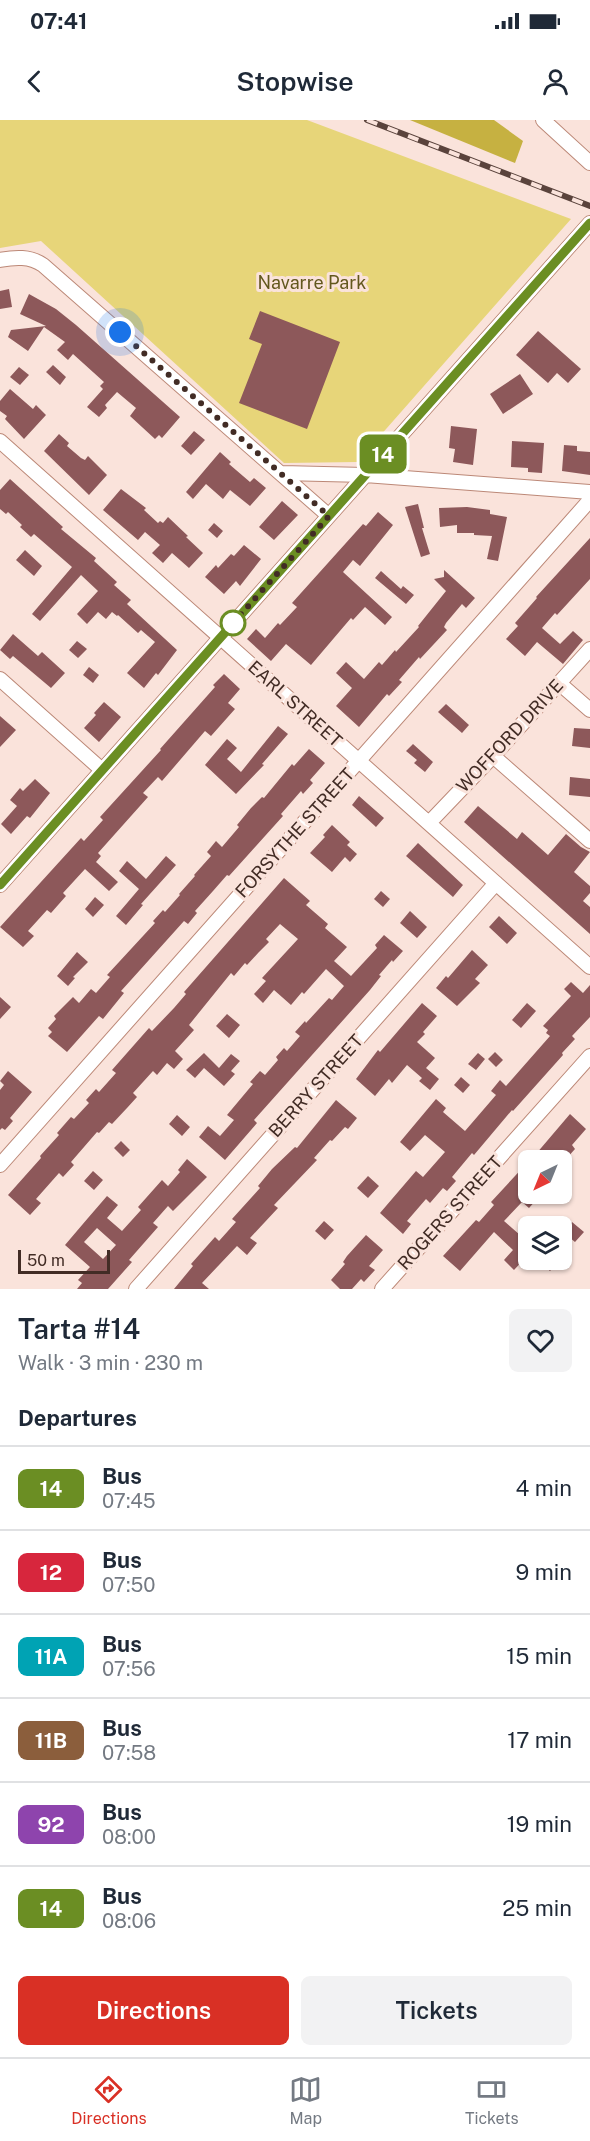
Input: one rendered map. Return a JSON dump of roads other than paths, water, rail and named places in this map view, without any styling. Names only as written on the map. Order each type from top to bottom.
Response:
[{"type":"street","points":[[543,120],[590,163]]},
{"type":"street","points":[[0,885],[590,223]]},
{"type":"street","points":[[0,260],[16,257],[29,258],[43,265],[329,516]]},
{"type":"street","name":"EARL STREET","points":[[0,441],[590,967]]},
{"type":"street","points":[[282,473],[365,475],[590,492]]},
{"type":"street","name":"FORSYTHE STREET","points":[[0,1165],[590,500]]},
{"type":"street","name":"WOFFORD DRIVE","points":[[429,823],[590,649]]},
{"type":"street","points":[[0,679],[102,770]]},
{"type":"street","points":[[559,684],[590,710]]},
{"type":"street","points":[[493,756],[590,841]]},
{"type":"street","name":"BERRY STREET","points":[[135,1289],[496,883]]},
{"type":"street","name":"ROGERS STREET","points":[[382,1289],[590,1056]]},
{"type":"railway","points":[[367,120],[590,206]]},
{"type":"park label","name":"Navarre Park","points":[[312,283]]}]
